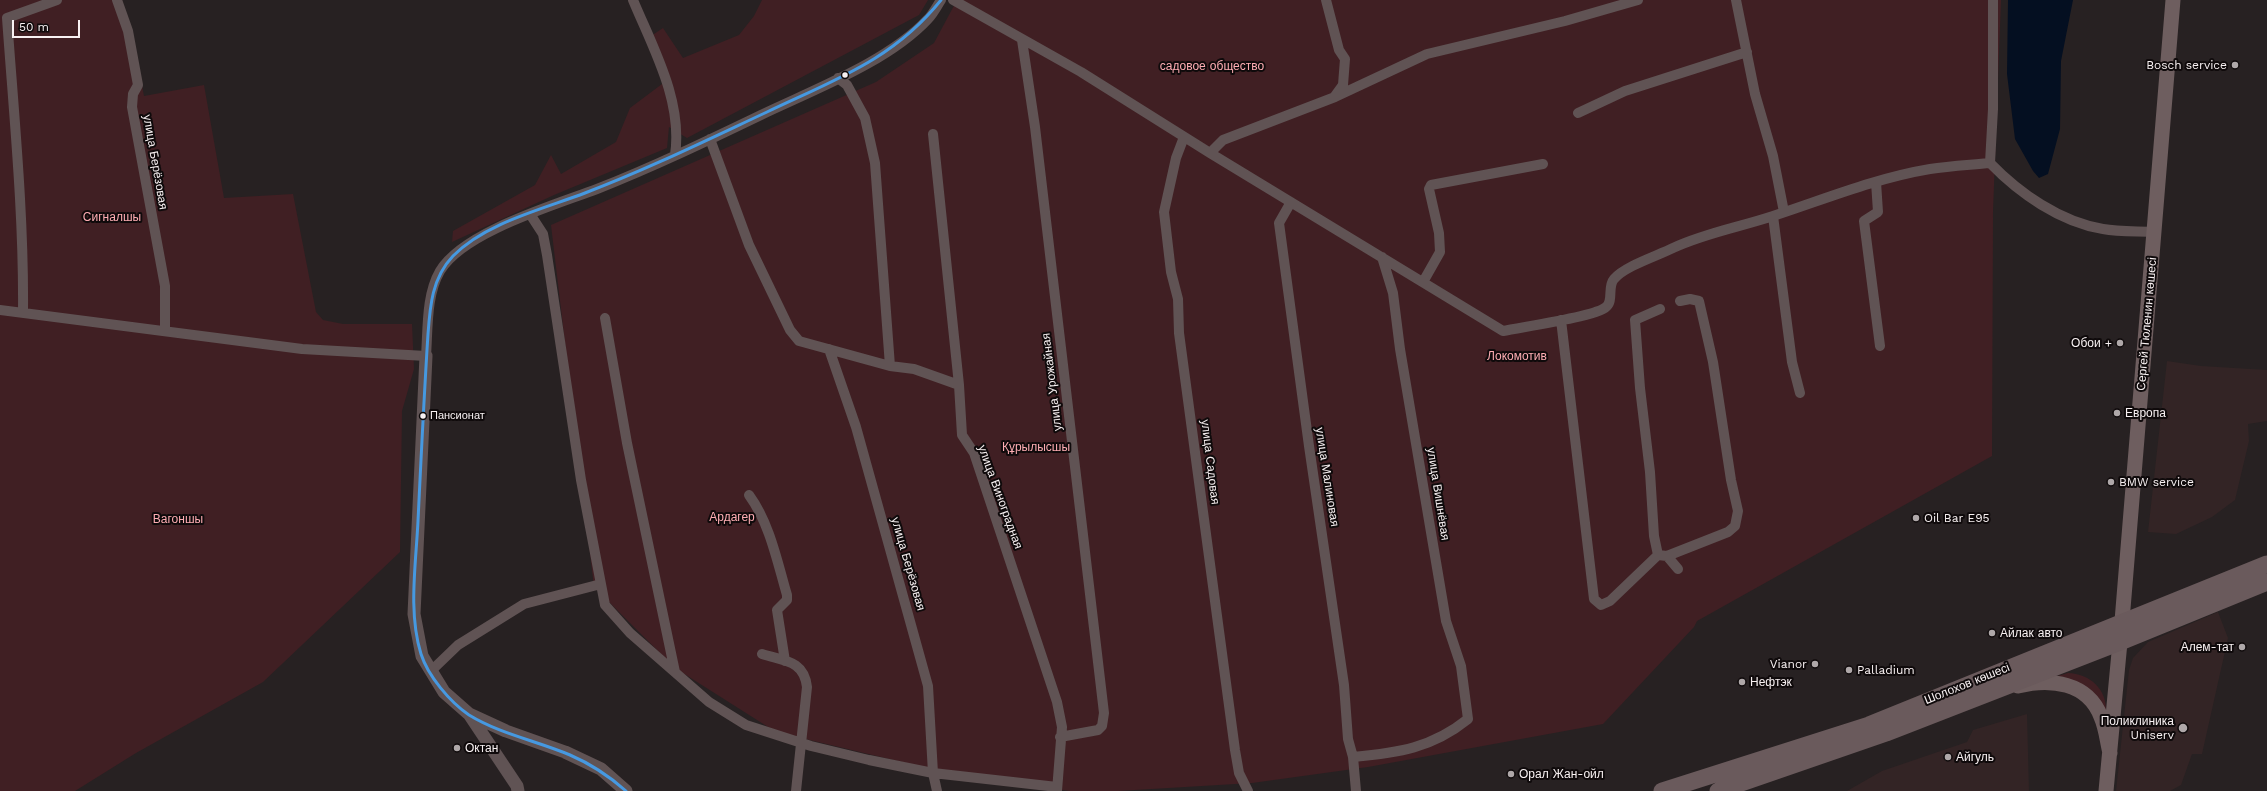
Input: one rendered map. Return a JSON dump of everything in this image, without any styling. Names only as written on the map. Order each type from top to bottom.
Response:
[{"type":"highway","name":"Шолохов көшесі","points":[[1662,791],[1868,725],[2122,621],[2267,564]]},
{"type":"highway","name":"Шолохов көшесі","points":[[1718,791],[1886,733],[1999,690],[2267,582]]},
{"type":"highway","name":"Сергей Тюленин көшесі","points":[[2120,642],[2122,621]]},
{"type":"main road","name":"Сергей Тюленин көшесі","points":[[2122,621],[2173,0]]},
{"type":"main road","name":"Сергей Тюленин көшесі","points":[[2106,791],[2120,642]]},
{"type":"main road","points":[[1999,690],[2022,685],[2054,683],[2069,685],[2081,691],[2090,700],[2101,716],[2110,753]]},
{"type":"street","points":[[23,313],[24,268],[20,191],[7,18],[57,0]]},
{"type":"street","name":"улица Берёзовая","points":[[117,0],[128,31],[138,85],[133,94],[132,107],[165,286],[165,331]]},
{"type":"street","points":[[633,0],[668,86],[674,109],[678,139],[675,154]]},
{"type":"street","points":[[518,791],[517,786],[469,714],[444,692],[422,656],[414,614],[426,356],[432,296],[440,271],[458,251],[495,229],[530,214],[600,188],[710,139],[838,78],[904,40],[928,19],[941,0]]},
{"type":"street","points":[[953,0],[1081,72],[1210,153],[1503,331],[1561,320],[1606,308],[1610,301],[1610,289],[1613,280],[1624,271],[1682,244],[1732,226],[1773,216],[1813,201],[1876,182],[1929,169],[1990,163]]},
{"type":"street","points":[[1326,0],[1339,50],[1345,58],[1343,85],[1335,97]]},
{"type":"street","points":[[1210,153],[1223,140],[1335,97],[1427,54],[1565,21],[1618,3],[1638,0]]},
{"type":"street","points":[[1736,0],[1756,94],[1773,156],[1784,212]]},
{"type":"street","points":[[1993,0],[1993,109],[1990,163],[2005,179],[2039,202],[2072,221],[2103,229],[2155,232]]},
{"type":"street","name":"улица Урожайная","points":[[1022,40],[1035,127],[1104,713],[1102,726],[1098,730],[1060,737]]},
{"type":"street","points":[[1578,113],[1624,91],[1747,52]]},
{"type":"street","points":[[838,78],[846,85],[865,118],[875,163],[890,366]]},
{"type":"street","name":"улица Виноградная","points":[[933,134],[959,385],[962,435],[974,453],[1057,702],[1062,727],[1057,789]]},
{"type":"street","name":"улица Садовая","points":[[1184,137],[1176,158],[1164,212],[1171,272],[1178,299],[1179,333],[1235,750],[1240,773],[1248,791]]},
{"type":"street","points":[[710,139],[749,245],[790,330],[799,341],[890,366],[914,369],[959,385]]},
{"type":"street","points":[[1423,282],[1440,252],[1440,233],[1429,189],[1431,185],[1543,164]]},
{"type":"street","points":[[1876,182],[1878,212],[1864,221],[1880,346]]},
{"type":"street","name":"улица Малиновая","points":[[1291,202],[1280,223],[1280,230],[1306,431],[1344,685],[1348,739],[1354,757],[1356,791]]},
{"type":"street","points":[[530,214],[543,234],[581,480],[605,605],[630,633],[709,702],[746,725],[800,742],[869,760],[933,773],[1057,789]]},
{"type":"street","points":[[1773,216],[1792,362],[1800,393]]},
{"type":"street","name":"улица Вишнёвая","points":[[1354,757],[1398,753],[1427,743],[1456,729],[1468,719],[1461,666],[1446,621],[1400,349],[1393,293],[1382,257]]},
{"type":"street","points":[[1561,320],[1594,599],[1601,605],[1610,601],[1663,555],[1728,532],[1735,526],[1738,511],[1731,480],[1714,362],[1700,304],[1699,301],[1690,299],[1680,301]]},
{"type":"street","points":[[1660,309],[1635,320],[1640,388],[1650,472],[1654,536],[1663,555],[1678,569]]},
{"type":"street","points":[[0,310],[302,349],[426,356]]},
{"type":"street","points":[[605,318],[627,443],[675,672]]},
{"type":"street","name":"улица Берёзовая","points":[[829,349],[856,427],[928,686],[933,773],[937,791]]},
{"type":"street","points":[[749,495],[759,508],[767,529],[787,595],[787,600],[778,610],[785,661]]},
{"type":"street","points":[[431,671],[458,645],[524,604],[601,584]]},
{"type":"street","points":[[762,654],[795,664],[802,669],[806,677],[807,687],[796,791]]},
{"type":"street","points":[[469,714],[506,731],[565,752],[601,769],[626,791]]},
{"type":"shaded area","points":[[2167,361],[2201,366],[2267,370],[2267,421],[2248,424],[2249,441],[2235,500],[2212,517],[2176,534],[2148,532]]},
{"type":"shaded area","points":[[2218,612],[2228,638],[2202,754],[2192,754],[2181,785],[2170,791],[2116,791],[2129,670],[2133,658],[2148,642]]},
{"type":"shaded area","points":[[2027,714],[2029,791],[1847,791],[1882,771],[1967,742],[1973,730]]},
{"type":"green space","name":"Вагоншы","points":[[0,0],[122,0],[131,30],[144,96],[204,85],[224,198],[293,194],[316,312],[323,320],[343,324],[412,324],[414,369],[402,411],[400,552],[263,682],[136,753],[75,791],[0,791]]},
{"type":"green space","points":[[762,0],[928,0],[919,15],[687,138],[669,127],[667,148],[554,195],[452,242],[453,231],[535,185],[551,155],[561,174],[616,142],[630,108],[670,78],[651,36],[663,28],[683,58],[739,35],[754,16]]},
{"type":"green space","points":[[957,0],[2001,0],[1993,211],[1992,456],[1697,621],[1694,627],[1603,724],[1368,767],[1252,783],[1118,791],[1070,791],[952,774],[776,732],[675,668],[594,587],[551,225],[876,82],[934,43]]},
{"type":"green space","points":[[2068,673],[2083,676],[2096,684],[2104,696],[2106,712],[2094,695],[2082,685],[2068,680],[2047,679]]},
{"type":"water","points":[[2008,0],[2073,0],[2061,61],[2060,129],[2048,174],[2039,178],[2033,171],[2015,139],[2007,74]]},
{"type":"transit line","points":[[626,791],[613,780],[585,762],[557,750],[493,727],[469,715],[454,703],[440,688],[434,680],[421,654],[415,622],[414,588],[428,334],[431,303],[436,283],[453,256],[466,244],[481,234],[515,218],[608,184],[700,144],[839,78],[883,53],[903,38],[922,21],[941,0]]},
{"type":"place","name":"Bosch service","points":[[2235,65]]},
{"type":"place","name":"Обои +","points":[[2120,343]]},
{"type":"place","name":"Европа","points":[[2117,413]]},
{"type":"place","name":"Пансионат","points":[[423,416]]},
{"type":"place","name":"BMW service","points":[[2111,482]]},
{"type":"place","name":"Oil Bar E95","points":[[1916,518]]},
{"type":"place","name":"Айлак авто","points":[[1992,633]]},
{"type":"place","name":"Алем-тат","points":[[2242,647]]},
{"type":"place","name":"Vianor","points":[[1815,664]]},
{"type":"place","name":"Palladium","points":[[1849,670]]},
{"type":"place","name":"Нефтэк","points":[[1742,682]]},
{"type":"place","name":"Поликлиника Uniserv","points":[[2183,728]]},
{"type":"place","name":"Октан","points":[[457,748]]},
{"type":"place","name":"Айгуль","points":[[1948,757]]},
{"type":"place","name":"Орал Жан-ойл","points":[[1511,774]]},
{"type":"park label","name":"садовое общество","points":[[1212,66]]},
{"type":"park label","name":"Сигналшы","points":[[112,217]]},
{"type":"park label","name":"Локомотив","points":[[1517,356]]},
{"type":"park label","name":"Құрылысшы","points":[[1036,447]]},
{"type":"park label","name":"Ардагер","points":[[732,517]]}]
